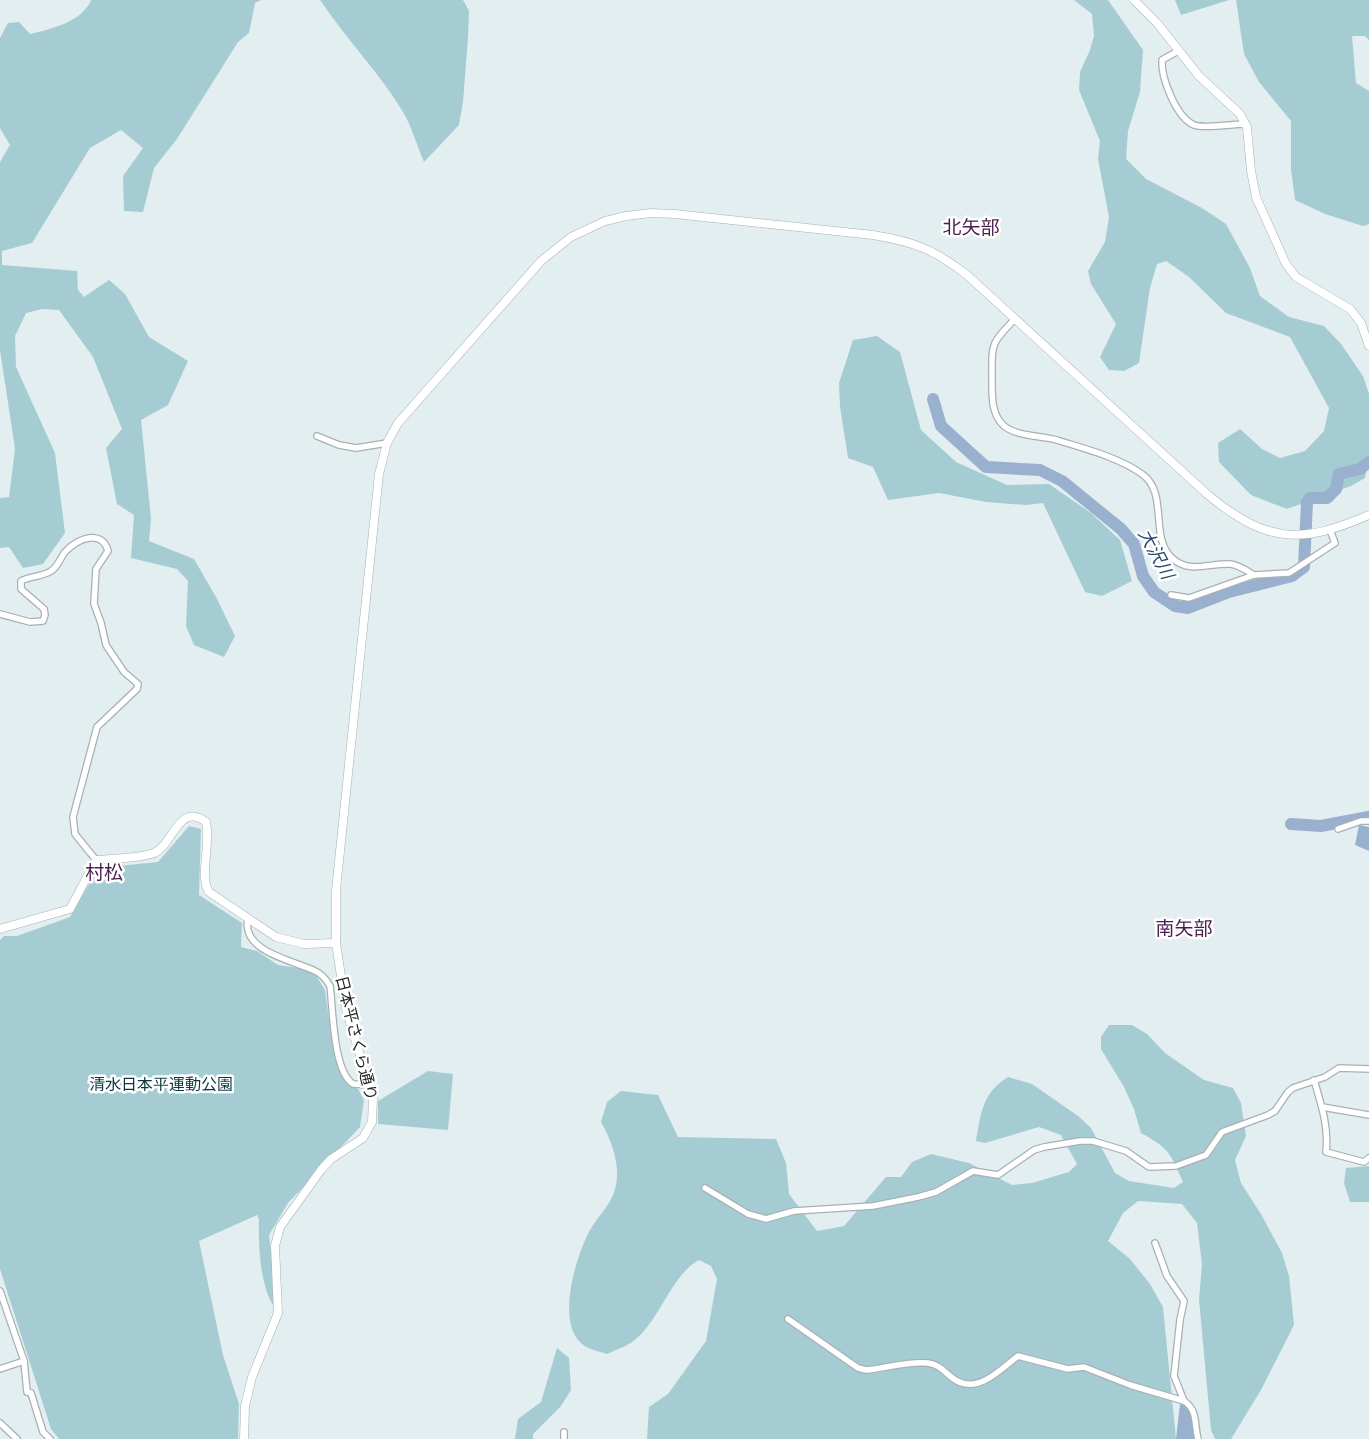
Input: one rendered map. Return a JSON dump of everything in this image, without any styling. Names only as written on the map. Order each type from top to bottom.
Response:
[{"type":"street","points":[[1134,0],[1212,88],[1234,107],[1246,124],[1256,197],[1286,264],[1296,276],[1350,309],[1360,322],[1369,346]]},
{"type":"street","points":[[1178,51],[1162,60],[1162,69],[1168,92],[1183,115],[1193,125],[1246,124]]},
{"type":"street","name":"日本平さくら通り","points":[[244,1439],[246,1406],[252,1376],[278,1313],[276,1237],[286,1217],[321,1170],[331,1159],[368,1132],[374,1109],[370,1084],[346,1009],[336,943],[336,890],[379,474],[387,443],[398,423],[541,261],[571,237],[605,221],[651,213],[675,214],[904,240],[927,248],[967,275],[1193,482],[1240,520],[1268,532],[1315,534],[1369,515]]},
{"type":"street","points":[[1015,319],[997,338],[992,351],[994,408],[1004,426],[1012,431],[1056,440],[1127,464],[1145,476],[1157,499],[1162,537],[1170,556],[1179,563],[1190,567],[1231,564],[1254,575]]},
{"type":"street","points":[[318,436],[339,445],[356,448],[387,443]]},
{"type":"street","points":[[1171,595],[1189,598],[1254,575],[1289,573],[1334,543],[1330,530]]},
{"type":"street","points":[[0,614],[30,622],[43,620],[45,615],[44,609],[21,589],[21,581],[52,570],[72,545],[92,536],[100,538],[106,544],[108,551],[96,569],[94,604],[106,645],[124,672],[138,684],[137,689],[97,727],[73,817],[75,834],[96,860]]},
{"type":"street","points":[[96,860],[153,854],[161,849],[171,833],[184,819],[200,818],[206,822],[208,830],[206,887],[248,919],[276,937],[292,942],[336,943]]},
{"type":"street","points":[[1338,829],[1361,821],[1369,821]]},
{"type":"street","points":[[0,929],[70,909],[96,860]]},
{"type":"street","points":[[248,919],[247,932],[253,941],[282,959],[313,970],[326,980],[330,986],[340,1063],[344,1075],[353,1084],[370,1084]]},
{"type":"street","points":[[705,1188],[748,1214],[766,1219],[794,1211],[873,1206],[918,1197],[936,1192],[973,1171],[998,1175],[1034,1150],[1080,1141],[1093,1141],[1126,1151],[1149,1167],[1169,1167],[1206,1156],[1222,1132],[1275,1111],[1288,1092],[1339,1068],[1369,1069]]},
{"type":"street","points":[[1314,1080],[1322,1107],[1328,1139],[1326,1152],[1364,1162],[1369,1158]]},
{"type":"street","points":[[1322,1107],[1369,1115]]},
{"type":"street","points":[[1155,1243],[1166,1276],[1184,1301],[1174,1376],[1184,1401]]},
{"type":"street","points":[[0,1291],[24,1361],[27,1392],[31,1393],[43,1432],[50,1439]]},
{"type":"street","points":[[788,1319],[858,1368],[866,1370],[926,1363],[936,1365],[956,1381],[968,1384],[995,1376],[1018,1356],[1068,1369],[1084,1367],[1130,1386],[1184,1401],[1192,1406],[1198,1439]]},
{"type":"street","points":[[0,1369],[24,1361]]},
{"type":"street","points":[[0,1423],[17,1439]]},
{"type":"street","points":[[564,1432],[564,1439]]},
{"type":"green space","points":[[91,0],[261,0],[255,3],[249,33],[238,42],[177,139],[154,168],[143,212],[124,211],[123,176],[143,148],[121,130],[90,148],[32,243],[2,251],[2,265],[77,271],[78,290],[84,297],[109,280],[125,294],[149,337],[188,361],[168,405],[141,420],[151,518],[149,541],[194,559],[216,597],[235,636],[224,657],[194,645],[186,626],[188,581],[177,569],[131,558],[134,515],[117,504],[106,448],[122,429],[93,357],[59,310],[42,309],[26,313],[15,336],[16,367],[55,453],[65,533],[43,564],[23,568],[9,547],[0,548],[0,498],[9,497],[15,449],[0,350],[0,162],[10,145],[0,128],[0,38],[8,23],[19,22],[30,34],[65,23],[81,14]]},
{"type":"green space","points":[[320,0],[463,0],[469,11],[463,102],[459,125],[424,162],[409,124],[394,97]]},
{"type":"green space","points":[[1074,0],[1108,0],[1143,50],[1140,92],[1128,131],[1126,159],[1146,179],[1202,208],[1226,224],[1250,268],[1260,296],[1289,317],[1324,326],[1341,344],[1363,376],[1369,394],[1369,459],[1365,478],[1351,486],[1287,509],[1251,495],[1219,462],[1218,443],[1240,429],[1262,449],[1280,458],[1305,451],[1324,431],[1329,408],[1290,337],[1226,313],[1189,277],[1166,261],[1157,264],[1150,288],[1139,363],[1124,371],[1109,370],[1100,357],[1116,324],[1091,284],[1088,271],[1105,242],[1109,217],[1098,159],[1100,141],[1079,90],[1080,72],[1094,36],[1092,14]]},
{"type":"green space","points":[[1175,0],[1229,0],[1181,15]]},
{"type":"green space","points":[[1236,0],[1369,0],[1369,40],[1365,36],[1352,36],[1356,83],[1369,91],[1369,224],[1363,226],[1325,214],[1295,200],[1291,169],[1291,121],[1259,82],[1244,54]]},
{"type":"green space","points":[[877,336],[900,352],[921,430],[956,462],[1007,485],[1049,484],[1091,513],[1120,540],[1132,581],[1102,596],[1085,592],[1043,503],[1026,505],[986,502],[939,493],[888,500],[873,467],[848,458],[840,407],[839,383],[853,340]]},
{"type":"green space","name":"清水日本平運動公園","points":[[189,826],[201,829],[199,895],[242,923],[241,947],[257,951],[278,965],[313,970],[325,990],[331,1033],[340,1070],[350,1085],[358,1089],[364,1100],[360,1127],[288,1203],[269,1235],[277,1301],[274,1307],[269,1298],[263,1276],[259,1219],[257,1215],[199,1241],[223,1355],[239,1404],[238,1439],[59,1439],[51,1429],[0,1269],[0,940],[4,936],[17,936],[70,917],[98,868],[158,862]]},
{"type":"green space","points":[[1109,1025],[1132,1025],[1147,1034],[1165,1053],[1204,1080],[1233,1088],[1241,1103],[1246,1136],[1235,1160],[1241,1183],[1261,1214],[1282,1253],[1289,1276],[1294,1325],[1261,1390],[1231,1439],[1215,1439],[1211,1430],[1199,1299],[1202,1264],[1197,1223],[1182,1204],[1138,1201],[1123,1213],[1108,1241],[1130,1259],[1150,1284],[1163,1307],[1176,1439],[647,1439],[649,1407],[668,1394],[706,1341],[717,1279],[711,1266],[699,1260],[680,1277],[642,1333],[629,1344],[607,1354],[586,1347],[576,1337],[571,1324],[569,1308],[574,1273],[584,1242],[611,1199],[616,1186],[617,1167],[613,1148],[601,1122],[607,1102],[621,1091],[658,1095],[678,1137],[776,1139],[786,1163],[789,1194],[817,1231],[844,1226],[886,1177],[901,1177],[912,1162],[931,1154],[969,1163],[1012,1185],[1032,1183],[1069,1172],[1077,1164],[1061,1135],[1039,1127],[985,1143],[976,1141],[984,1104],[999,1083],[1008,1077],[1032,1084],[1078,1116],[1091,1128],[1115,1173],[1129,1181],[1174,1188],[1183,1182],[1172,1158],[1158,1143],[1141,1133],[1134,1109],[1124,1087],[1101,1049],[1101,1037]]},
{"type":"green space","points":[[428,1071],[453,1074],[448,1130],[378,1124],[378,1101]]},
{"type":"green space","points":[[1369,1166],[1369,1202],[1350,1202],[1344,1183],[1346,1168]]},
{"type":"green space","points":[[557,1348],[569,1358],[571,1390],[561,1406],[533,1434],[533,1439],[515,1439],[518,1419],[541,1402]]},
{"type":"shaded area","points":[[1359,825],[1369,827],[1369,851],[1355,845]]},
{"type":"shaded area","points":[[1180,1404],[1190,1407],[1196,1439],[1176,1439]]},
{"type":"waterway","name":"大沢川","points":[[933,399],[941,426],[986,467],[1040,470],[1062,481],[1121,529],[1134,544],[1143,576],[1154,592],[1175,606],[1188,608],[1229,592],[1292,576],[1304,567],[1307,502],[1310,498],[1327,498],[1336,489],[1339,474],[1360,469],[1369,462]]},
{"type":"waterway","points":[[1291,824],[1321,826],[1369,817]]},
{"type":"district","name":"北矢部","points":[[971,227]]},
{"type":"district","name":"村松","points":[[104,872]]},
{"type":"district","name":"南矢部","points":[[1184,928]]}]
